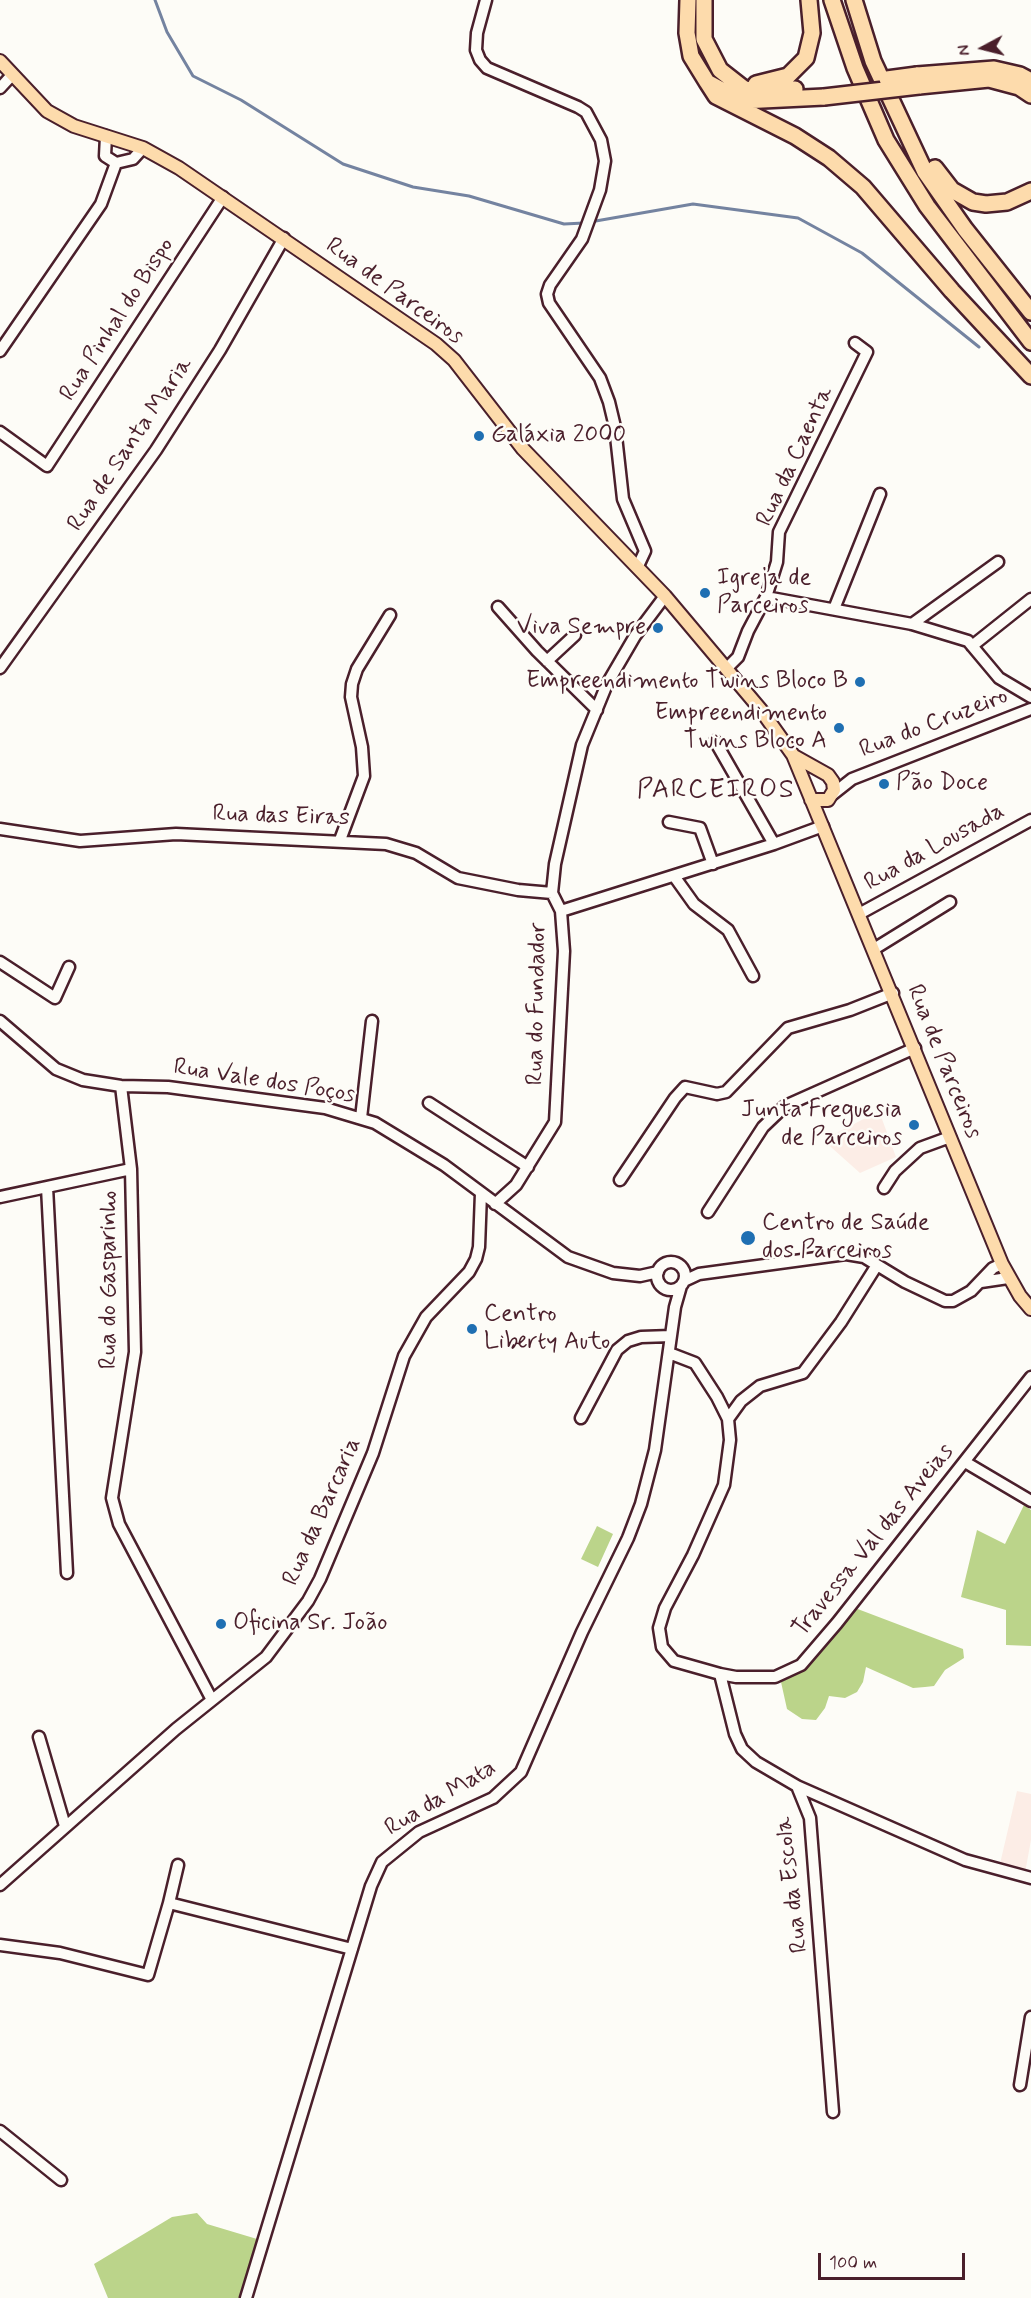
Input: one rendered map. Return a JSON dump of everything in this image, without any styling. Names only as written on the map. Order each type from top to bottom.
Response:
[{"type":"highway","points":[[688,0],[687,33],[690,56],[716,96],[795,136],[829,158],[863,187],[1031,376]]},
{"type":"highway","points":[[704,0],[703,33],[707,47],[720,70],[735,82],[743,88],[763,92],[823,92]]},
{"type":"highway","points":[[735,82],[756,84],[780,80],[800,65],[811,43],[813,23],[809,0]]},
{"type":"highway","points":[[832,0],[855,68],[890,148],[927,206],[1031,342]]},
{"type":"highway","points":[[854,0],[873,60],[925,172],[965,229],[1031,312]]},
{"type":"highway","points":[[706,82],[742,102],[918,81],[994,69],[1020,75],[1031,81]]},
{"type":"highway","points":[[918,81],[989,79],[1009,83],[1031,95]]},
{"type":"highway","points":[[912,145],[922,150],[952,190],[973,202],[986,204],[1007,202],[1031,190]]},
{"type":"main road","name":"Rua de Parceiros","points":[[0,62],[47,111],[74,126],[143,148],[284,238],[454,360],[523,449],[638,566],[726,669],[760,710],[793,756],[805,783]]},
{"type":"main road","points":[[793,756],[823,774],[834,785],[823,826]]},
{"type":"main road","points":[[823,774],[810,775],[805,783],[811,800],[831,797]]},
{"type":"main road","name":"Rua de Parceiros","points":[[811,800],[893,993],[1008,1278],[1031,1309]]},
{"type":"street","points":[[486,0],[476,50],[487,68],[578,107],[592,121],[601,140],[605,161],[600,190],[582,238],[550,285],[548,294],[549,303],[600,378],[609,402],[615,428],[623,499],[645,551],[638,566]]},
{"type":"street","points":[[0,88],[12,75]]},
{"type":"street","points":[[106,136],[105,156],[116,163],[133,159],[143,148]]},
{"type":"street","points":[[0,351],[101,204],[116,163]]},
{"type":"street","name":"Rua Pinhal do Bispo","points":[[0,432],[47,466],[223,197]]},
{"type":"street","name":"Rua de Santa Maria","points":[[0,668],[156,450],[231,332],[284,238]]},
{"type":"street","name":"Rua da Caenta","points":[[766,597],[777,562],[780,532],[867,352],[855,343]]},
{"type":"street","points":[[834,609],[880,494]]},
{"type":"street","points":[[912,624],[998,562]]},
{"type":"street","name":"Rua do Fundador","points":[[495,1204],[516,1185],[555,1122],[564,951],[561,911],[552,893],[555,864],[582,745],[607,684],[635,636],[665,596]]},
{"type":"street","points":[[726,669],[738,657],[766,597],[912,624],[968,641],[999,678],[1031,697]]},
{"type":"street","points":[[972,646],[1031,599]]},
{"type":"street","points":[[498,607],[547,661],[597,710]]},
{"type":"street","points":[[340,840],[364,776],[362,747],[351,697],[352,684],[357,669],[390,615]]},
{"type":"street","points":[[547,661],[574,635]]},
{"type":"street","name":"Rua do Cruzeiro","points":[[831,797],[852,779],[1031,709]]},
{"type":"street","points":[[715,741],[774,844]]},
{"type":"street","name":"Rua do Cruzeiro","points":[[823,774],[852,779]]},
{"type":"street","name":"Rua da Lousada","points":[[859,914],[1031,820]]},
{"type":"street","points":[[669,822],[700,828],[713,864]]},
{"type":"street","points":[[561,911],[713,864],[823,826]]},
{"type":"street","name":"Rua das Eiras","points":[[0,829],[80,841],[176,834],[340,840],[386,844],[416,853],[458,878],[480,884],[552,893]]},
{"type":"street","points":[[674,876],[694,904],[728,930],[753,976]]},
{"type":"street","points":[[874,949],[950,902]]},
{"type":"street","points":[[0,962],[55,998],[69,967]]},
{"type":"street","points":[[620,1180],[675,1098],[685,1087],[717,1094],[726,1092],[788,1028],[893,993]]},
{"type":"street","name":"Rua Vale dos Poços","points":[[0,1021],[56,1069],[83,1080],[121,1086],[168,1087],[325,1108],[375,1123],[410,1143],[568,1257],[605,1271],[661,1281]]},
{"type":"street","points":[[361,1118],[372,1021]]},
{"type":"street","points":[[708,1212],[763,1127],[785,1106],[915,1048]]},
{"type":"street","name":"Rua do Gasparinho","points":[[121,1086],[131,1169],[135,1352],[112,1498],[119,1524],[212,1700]]},
{"type":"street","points":[[429,1103],[528,1167]]},
{"type":"street","points":[[884,1188],[895,1171],[920,1148],[950,1137]]},
{"type":"street","points":[[0,1197],[131,1169]]},
{"type":"street","points":[[47,1187],[66,1573]]},
{"type":"street","name":"Rua da Barcaria","points":[[0,1885],[212,1700],[266,1657],[308,1601],[320,1579],[373,1453],[407,1349],[426,1317],[469,1272],[476,1259],[479,1247],[481,1193]]},
{"type":"street","points":[[661,1281],[673,1290],[699,1274],[846,1254],[864,1257],[945,1301],[953,1300],[971,1291],[993,1268],[1002,1264]]},
{"type":"street","points":[[675,1308],[661,1281],[667,1263],[675,1263],[699,1274]]},
{"type":"street","points":[[728,1419],[741,1401],[760,1386],[803,1373],[841,1322],[877,1265]]},
{"type":"street","points":[[682,1268],[682,1283]]},
{"type":"street","points":[[981,1282],[1008,1278]]},
{"type":"street","name":"Rua da Mata","points":[[246,2298],[371,1886],[382,1862],[419,1832],[493,1798],[521,1772],[641,1504],[655,1449],[675,1308],[682,1283]]},
{"type":"street","points":[[581,1418],[617,1350],[628,1341],[641,1337],[671,1335]]},
{"type":"street","points":[[669,1353],[695,1363],[717,1396],[728,1419],[730,1440],[724,1485],[693,1555],[664,1608],[659,1628],[662,1647],[674,1661],[720,1674]]},
{"type":"street","name":"Travessa Val das Aveias","points":[[720,1674],[736,1677],[775,1677],[801,1665],[1031,1377]]},
{"type":"street","points":[[965,1461],[1031,1501]]},
{"type":"street","name":"Rua da Escola","points":[[720,1674],[735,1734],[742,1749],[756,1762],[797,1786],[813,1831],[833,2112]]},
{"type":"street","points":[[39,1737],[65,1826]]},
{"type":"street","points":[[797,1786],[965,1860],[1031,1878]]},
{"type":"street","points":[[0,1945],[60,1953],[148,1975],[178,1865]]},
{"type":"street","points":[[169,1903],[352,1949]]},
{"type":"street","points":[[1020,2085],[1031,2017]]},
{"type":"street","points":[[0,2131],[61,2180]]},
{"type":"shaded area","points":[[879,1111],[896,1157],[860,1173],[823,1140]]},
{"type":"shaded area","points":[[1017,1791],[1031,1794],[1031,1840],[1025,1873],[999,1868]]},
{"type":"green space","points":[[1024,1505],[1031,1510],[1031,1646],[1006,1645],[1006,1610],[961,1597],[977,1530],[1005,1544]]},
{"type":"green space","points":[[597,1526],[613,1534],[598,1567],[581,1559]]},
{"type":"green space","points":[[855,1608],[963,1649],[964,1658],[945,1670],[934,1686],[925,1687],[913,1688],[866,1667],[863,1682],[857,1692],[845,1698],[829,1696],[825,1708],[816,1720],[802,1719],[787,1709],[781,1682],[805,1669]]},
{"type":"green space","points":[[197,2213],[207,2224],[257,2239],[240,2298],[108,2298],[94,2264],[172,2217]]},
{"type":"waterway","points":[[155,0],[167,32],[193,76],[241,100],[343,164],[413,187],[469,196],[564,224],[584,223]]},
{"type":"waterway","points":[[590,222],[693,204],[798,218],[862,253],[979,347]]},
{"type":"place","name":"Galáxia 2000","points":[[479,436]]},
{"type":"place","name":"Igreja de Parceiros","points":[[705,593]]},
{"type":"place","name":"Viva Sempre","points":[[658,628]]},
{"type":"place","name":"Empreendimento Twins Bloco B","points":[[860,682]]},
{"type":"place","name":"Empreendimento Twins Bloco A","points":[[839,728]]},
{"type":"place","name":"Pão Doce","points":[[884,784]]},
{"type":"place","name":"Junta Freguesia de Parceiros","points":[[914,1125]]},
{"type":"place","name":"Centro de Saúde dos Parceiros","points":[[748,1238]]},
{"type":"place","name":"Centro Liberty Auto","points":[[472,1329]]},
{"type":"place","name":"Oficina Sr. João","points":[[221,1624]]},
{"type":"district","name":"PARCEIROS","points":[[716,791]]}]
